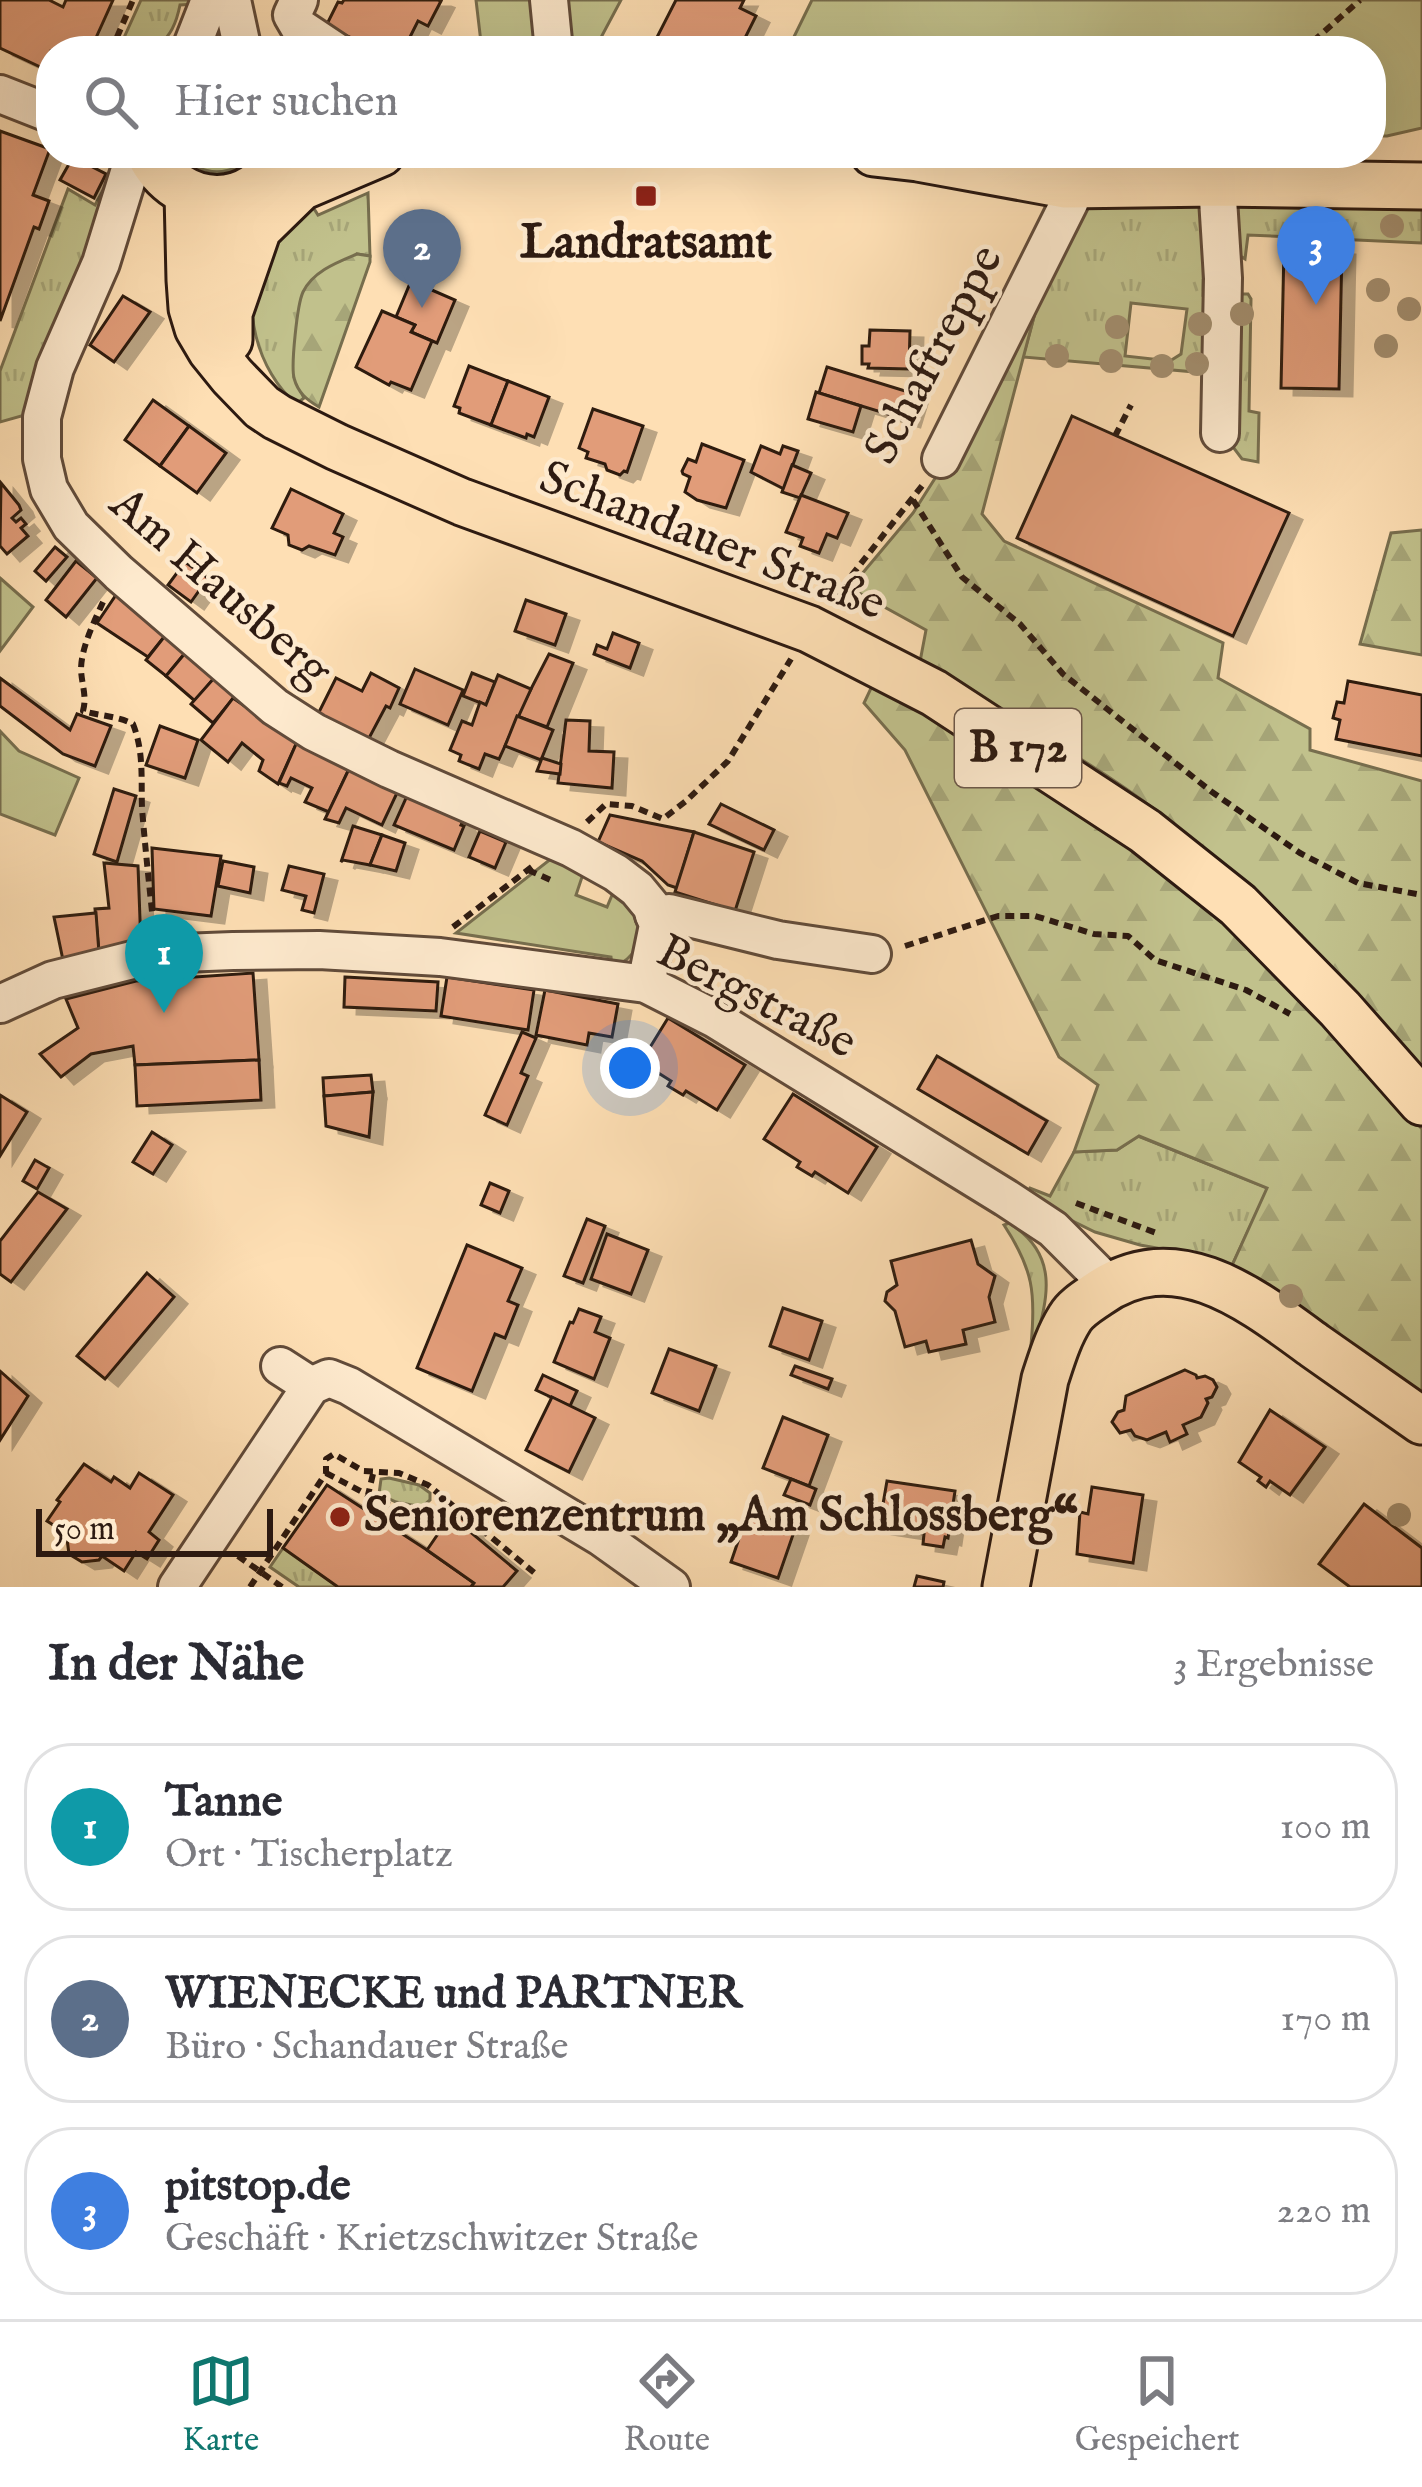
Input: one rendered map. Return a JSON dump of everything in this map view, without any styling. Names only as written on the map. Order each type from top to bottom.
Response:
[{"type":"main road","points":[[1386,159],[1422,159]]},
{"type":"main road","points":[[158,168],[164,176],[210,195],[259,184],[273,168]]},
{"type":"main road","points":[[229,340],[229,313],[259,229],[301,187],[346,168]]},
{"type":"main road","points":[[979,168],[1066,185],[1422,186]]},
{"type":"main road","points":[[210,195],[222,234],[221,311],[229,340],[262,407]]},
{"type":"main road","name":"Schandauer Straße","points":[[210,195],[190,280],[192,308],[211,350],[262,407],[462,502],[809,629],[934,693],[1145,831],[1238,905],[1422,1102]]},
{"type":"main road","points":[[1006,1587],[1051,1362],[1072,1313],[1110,1286],[1136,1275],[1165,1272],[1202,1278],[1244,1295],[1422,1421]]},
{"type":"street","points":[[196,36],[210,0]]},
{"type":"street","points":[[232,0],[239,36]]},
{"type":"street","points":[[298,0],[292,15],[312,36]]},
{"type":"street","points":[[549,5],[552,36]]},
{"type":"street","points":[[0,94],[36,108]]},
{"type":"street","name":"Am Hausberg","points":[[130,168],[101,263],[55,368],[42,417],[42,459],[49,489],[71,526],[275,707],[389,769],[571,848],[637,889],[654,915]]},
{"type":"street","points":[[1217,183],[1223,278],[1220,433]]},
{"type":"street","name":"Schaftreppe","points":[[940,459],[1070,201],[1066,185]]},
{"type":"street","points":[[646,984],[658,925],[654,915],[669,913],[778,940],[872,954]]},
{"type":"street","name":"Bergstraße","points":[[0,1004],[52,980],[156,954],[380,953],[646,984],[715,1019],[1022,1208],[1053,1229],[1110,1286]]},
{"type":"street","points":[[177,1587],[210,1537],[296,1376],[329,1378],[349,1386],[601,1537],[671,1587]]},
{"type":"path","points":[[117,36],[133,0]]},
{"type":"path","points":[[1319,36],[1360,0]]},
{"type":"path","points":[[1115,436],[1131,405]]},
{"type":"path","name":"Schaftreppe","points":[[864,561],[940,459]]},
{"type":"path","points":[[913,500],[962,577],[1020,624],[1063,674],[1212,792],[1300,853],[1358,883],[1422,895]]},
{"type":"path","points":[[91,628],[81,667],[83,711],[122,718],[133,724],[137,734],[156,954]]},
{"type":"path","points":[[578,840],[588,821],[606,805],[632,806],[662,819],[686,801],[728,761],[783,674]]},
{"type":"path","points":[[459,923],[543,859]]},
{"type":"path","points":[[528,870],[553,881]]},
{"type":"path","points":[[872,954],[998,916],[1035,916],[1094,934],[1128,936],[1155,960],[1246,990],[1294,1017]]},
{"type":"path","points":[[250,1587],[326,1474],[326,1459],[334,1454],[363,1471],[399,1473],[428,1485],[537,1575]]},
{"type":"path","points":[[368,1495],[373,1473]]},
{"type":"path","points":[[326,1474],[400,1509],[458,1509]]},
{"type":"path","points":[[210,1537],[282,1587]]},
{"type":"green space","points":[[141,0],[197,0],[180,5],[168,36],[125,36]]},
{"type":"green space","points":[[476,0],[621,0],[602,36],[480,36]]},
{"type":"green space","points":[[812,0],[1422,0],[1422,128],[1386,136],[1386,36],[794,36]]},
{"type":"green space","points":[[200,168],[234,168],[227,171]]},
{"type":"green space","points":[[108,181],[92,254],[32,413],[0,422],[0,371],[68,189],[95,205]]},
{"type":"green space","points":[[368,193],[370,256],[357,254],[294,377],[304,398],[296,404],[262,356],[253,317],[255,277],[271,243],[308,199],[318,215]]},
{"type":"green space","points":[[1238,198],[1422,201],[1422,243],[1248,235],[1245,259],[1237,254]]},
{"type":"green space","points":[[1078,204],[1198,205],[1204,211],[1203,296],[1211,305],[1207,373],[1023,357],[1035,313],[1025,303]],"holes":[[[1131,303],[1187,309],[1181,354],[1170,361],[1125,356]]]},
{"type":"green space","points":[[357,254],[370,256],[370,262],[319,407],[294,378],[301,299],[319,273]]},
{"type":"green space","points":[[1241,294],[1251,299],[1249,411],[1259,413],[1258,462],[1242,459],[1230,443],[1235,299]]},
{"type":"green space","points":[[1025,303],[1035,313],[982,514],[1004,541],[1223,643],[1218,678],[1310,729],[1310,750],[1422,781],[1422,1073],[1297,938],[1198,844],[1104,774],[919,667],[926,630],[850,588],[913,513],[946,461]]},
{"type":"green space","points":[[1422,530],[1422,655],[1360,644],[1391,533]]},
{"type":"green space","points":[[0,578],[33,607],[0,651]]},
{"type":"green space","points":[[873,684],[924,709],[1132,844],[1223,919],[1422,1129],[1422,1399],[1230,1270],[1267,1188],[1139,1136],[1117,1150],[1074,1152],[1098,1085],[1059,1057],[905,750],[864,703]]},
{"type":"green space","points":[[0,731],[19,751],[79,778],[55,835],[0,814]]},
{"type":"green space","points":[[552,858],[583,874],[576,895],[607,907],[615,888],[644,916],[636,948],[620,964],[612,968],[611,957],[456,933]]},
{"type":"green space","points":[[1138,1136],[1268,1188],[1230,1270],[1190,1254],[1095,1232],[1024,1197],[1030,1188],[1050,1196],[1074,1152],[1117,1150]]},
{"type":"green space","points":[[1009,1223],[1025,1235],[1043,1263],[1046,1293],[1034,1345],[1030,1282],[1004,1225]]},
{"type":"green space","points":[[381,1479],[419,1485],[430,1493],[430,1500],[422,1507],[379,1494]]},
{"type":"green space","points":[[283,1548],[338,1587],[299,1587],[270,1567]]},
{"type":"building","points":[[0,0],[49,0],[63,7],[66,0],[113,0],[97,36],[36,36],[36,65],[0,48]]},
{"type":"building","points":[[676,0],[744,0],[740,8],[756,16],[746,36],[658,36]]},
{"type":"building","points":[[441,1],[428,26],[418,21],[410,36],[347,36],[326,26],[338,2]]},
{"type":"building","points":[[0,131],[36,144],[36,168],[43,168],[33,195],[49,201],[39,229],[34,227],[0,321]]},
{"type":"building","points":[[67,168],[94,168],[106,174],[94,198],[60,180]]},
{"type":"building","points":[[1284,247],[1342,248],[1339,389],[1281,388]]},
{"type":"building","points":[[411,281],[455,300],[437,343],[411,332],[415,325],[396,317]]},
{"type":"building","points":[[123,296],[150,312],[114,362],[90,345]]},
{"type":"building","points":[[382,311],[415,325],[411,332],[432,341],[411,390],[389,385],[356,367]]},
{"type":"building","points":[[870,330],[910,331],[909,369],[862,364],[862,346],[869,346]]},
{"type":"building","points":[[469,366],[508,381],[491,425],[459,413],[460,408],[454,406]]},
{"type":"building","points":[[827,367],[915,394],[907,420],[819,393]]},
{"type":"building","points":[[508,381],[549,397],[534,437],[491,425]]},
{"type":"building","points":[[816,392],[861,406],[853,432],[808,419]]},
{"type":"building","points":[[153,400],[189,426],[160,466],[125,440]]},
{"type":"building","points":[[593,409],[643,426],[627,472],[620,475],[607,470],[579,448]]},
{"type":"building","points":[[1072,416],[1289,513],[1233,636],[1017,538]]},
{"type":"building","points":[[189,426],[226,453],[197,493],[160,466]]},
{"type":"building","points":[[702,444],[744,460],[726,508],[685,492],[690,477],[682,471],[688,459],[696,462]]},
{"type":"building","points":[[761,446],[780,454],[783,446],[798,451],[784,489],[751,472]]},
{"type":"building","points":[[792,465],[811,473],[800,498],[782,492]]},
{"type":"building","points":[[1,483],[21,510],[12,518],[16,522],[21,518],[26,524],[21,528],[28,536],[7,554],[0,546]]},
{"type":"building","points":[[291,489],[343,514],[334,533],[343,537],[335,555],[289,545],[288,535],[272,528]]},
{"type":"building","points":[[801,495],[848,513],[837,538],[827,534],[819,553],[800,546],[803,538],[786,532]]},
{"type":"building","points":[[55,547],[67,557],[46,581],[35,571]]},
{"type":"building","points":[[76,561],[97,578],[66,617],[46,600]]},
{"type":"building","points":[[185,562],[208,578],[191,602],[168,585]]},
{"type":"building","points":[[118,592],[168,632],[148,657],[97,623]]},
{"type":"building","points":[[526,600],[566,614],[555,645],[515,631]]},
{"type":"building","points":[[168,632],[186,652],[166,676],[146,660]]},
{"type":"building","points":[[613,633],[639,643],[630,668],[594,654],[597,645],[607,649]]},
{"type":"building","points":[[186,652],[215,677],[195,701],[166,676]]},
{"type":"building","points":[[549,654],[573,663],[547,727],[517,716]]},
{"type":"building","points":[[415,669],[463,690],[448,725],[400,704]]},
{"type":"building","points":[[371,673],[399,688],[368,740],[318,714],[336,678],[362,691]]},
{"type":"building","points":[[472,673],[495,682],[486,705],[463,696]]},
{"type":"building","points":[[498,675],[531,689],[499,759],[485,754],[479,769],[459,761],[461,755],[450,750],[462,721],[472,725],[480,702],[486,705]]},
{"type":"building","points":[[215,677],[236,695],[213,723],[191,704]]},
{"type":"building","points":[[0,678],[70,730],[77,714],[111,726],[95,766],[63,754],[0,706]]},
{"type":"building","points":[[1348,681],[1422,695],[1422,756],[1336,739],[1340,720],[1333,718],[1337,702],[1344,703]]},
{"type":"building","points":[[233,698],[297,742],[278,784],[259,771],[263,760],[242,743],[228,762],[201,740]]},
{"type":"building","points":[[517,716],[553,730],[541,760],[505,746]]},
{"type":"building","points":[[566,720],[590,721],[589,751],[614,752],[612,788],[558,783]]},
{"type":"building","points":[[160,726],[198,740],[185,778],[146,765]]},
{"type":"building","points":[[297,742],[349,769],[329,812],[305,802],[312,788],[291,778],[287,786],[279,783]]},
{"type":"building","points":[[542,758],[561,764],[560,774],[537,771]]},
{"type":"building","points":[[349,769],[397,793],[382,825],[346,808],[339,823],[325,819]]},
{"type":"building","points":[[114,789],[136,796],[117,862],[94,854]]},
{"type":"building","points":[[407,796],[463,821],[454,850],[394,825]]},
{"type":"building","points":[[721,804],[774,830],[764,850],[709,824]]},
{"type":"building","points":[[610,815],[694,832],[677,888],[642,861],[598,842]]},
{"type":"building","points":[[353,826],[382,835],[370,865],[341,862]]},
{"type":"building","points":[[480,831],[506,842],[495,868],[469,857]]},
{"type":"building","points":[[694,832],[754,852],[735,911],[675,892]]},
{"type":"building","points":[[382,835],[405,843],[396,871],[370,865]]},
{"type":"building","points":[[152,848],[221,856],[211,916],[154,909]]},
{"type":"building","points":[[223,861],[254,867],[250,893],[218,886]]},
{"type":"building","points":[[104,863],[138,866],[141,946],[99,953],[95,909],[109,908]]},
{"type":"building","points":[[289,866],[324,874],[314,913],[302,910],[306,896],[282,890]]},
{"type":"building","points":[[96,913],[99,953],[63,960],[54,917]]},
{"type":"building","points":[[253,973],[259,1060],[135,1065],[133,1046],[91,1054],[61,1077],[40,1054],[78,1028],[66,999],[136,981]]},
{"type":"building","points":[[345,977],[438,982],[436,1011],[344,1007]]},
{"type":"building","points":[[447,977],[534,990],[528,1030],[441,1016]]},
{"type":"building","points":[[545,990],[618,1004],[612,1037],[589,1033],[587,1045],[536,1035]]},
{"type":"building","points":[[668,1018],[745,1065],[717,1110],[668,1086],[671,1081],[641,1062]]},
{"type":"building","points":[[522,1032],[536,1038],[521,1073],[528,1076],[507,1125],[485,1115]]},
{"type":"building","points":[[937,1056],[1047,1121],[1028,1154],[918,1089]]},
{"type":"building","points":[[259,1060],[261,1100],[137,1106],[135,1065]]},
{"type":"building","points":[[371,1075],[373,1092],[324,1096],[323,1078]]},
{"type":"building","points":[[373,1092],[369,1137],[326,1126],[324,1096]]},
{"type":"building","points":[[793,1094],[877,1147],[848,1193],[815,1172],[812,1176],[797,1167],[800,1162],[764,1139]]},
{"type":"building","points":[[0,1095],[27,1112],[0,1156]]},
{"type":"building","points":[[152,1132],[172,1145],[153,1174],[133,1162]]},
{"type":"building","points":[[35,1160],[49,1168],[37,1189],[23,1181]]},
{"type":"building","points":[[490,1183],[509,1191],[500,1213],[481,1205]]},
{"type":"building","points":[[38,1192],[67,1209],[11,1282],[0,1274],[0,1241]]},
{"type":"building","points":[[587,1219],[605,1226],[583,1283],[564,1276]]},
{"type":"building","points":[[607,1234],[648,1250],[631,1294],[591,1279]]},
{"type":"building","points":[[971,1240],[978,1264],[995,1276],[989,1297],[995,1322],[963,1330],[966,1344],[929,1352],[926,1341],[905,1347],[895,1311],[885,1301],[887,1292],[897,1285],[891,1261]]},
{"type":"building","points":[[467,1245],[522,1268],[508,1301],[518,1305],[505,1338],[495,1334],[472,1391],[417,1368]]},
{"type":"building","points":[[147,1273],[174,1297],[105,1379],[77,1356]]},
{"type":"building","points":[[783,1308],[822,1321],[809,1360],[770,1346]]},
{"type":"building","points":[[579,1309],[601,1317],[595,1332],[610,1338],[594,1379],[554,1362]]},
{"type":"building","points":[[669,1349],[716,1366],[699,1411],[652,1393]]},
{"type":"building","points":[[795,1366],[832,1379],[828,1389],[791,1375]]},
{"type":"building","points":[[1185,1370],[1213,1380],[1217,1387],[1206,1399],[1201,1417],[1183,1425],[1187,1434],[1170,1442],[1166,1432],[1147,1440],[1131,1430],[1120,1433],[1112,1422],[1124,1410],[1126,1396]]},
{"type":"building","points":[[0,1371],[28,1396],[0,1440]]},
{"type":"building","points":[[543,1375],[577,1391],[570,1406],[536,1390]]},
{"type":"building","points":[[552,1397],[595,1418],[569,1472],[526,1450]]},
{"type":"building","points":[[1270,1410],[1325,1447],[1290,1495],[1270,1481],[1266,1487],[1258,1481],[1261,1477],[1239,1462]]},
{"type":"building","points":[[783,1417],[828,1435],[809,1486],[763,1468]]},
{"type":"building","points":[[84,1464],[130,1488],[139,1473],[173,1495],[149,1532],[159,1540],[147,1559],[136,1552],[124,1571],[102,1556],[82,1562],[69,1554],[69,1535],[47,1521]]},
{"type":"building","points":[[791,1479],[816,1489],[810,1505],[784,1495]]},
{"type":"building","points":[[887,1481],[955,1491],[943,1547],[923,1544],[924,1534],[879,1527]]},
{"type":"building","name":"Seniorenzentrum „Am Schlossberg“","points":[[327,1485],[474,1583],[471,1587],[338,1587],[283,1548]]},
{"type":"building","points":[[1092,1487],[1143,1495],[1133,1563],[1077,1554],[1080,1512],[1088,1514]]},
{"type":"building","points":[[1364,1504],[1422,1548],[1422,1587],[1350,1587],[1319,1564]]},
{"type":"building","points":[[453,1512],[517,1571],[503,1587],[471,1587],[474,1583],[427,1550]]},
{"type":"building","points":[[748,1512],[795,1529],[778,1578],[731,1562]]},
{"type":"building","points":[[917,1576],[944,1582],[943,1587],[914,1587]]},
{"type":"place","name":"Landratsamt","points":[[646,196]]},
{"type":"place","name":"pitstop.de","points":[[1316,305]]},
{"type":"place","name":"WIENECKE und PARTNER","points":[[422,308]]},
{"type":"place","name":"Tanne","points":[[164,1013]]},
{"type":"place","name":"Seniorenzentrum „Am Schlossberg“","points":[[340,1517]]}]
